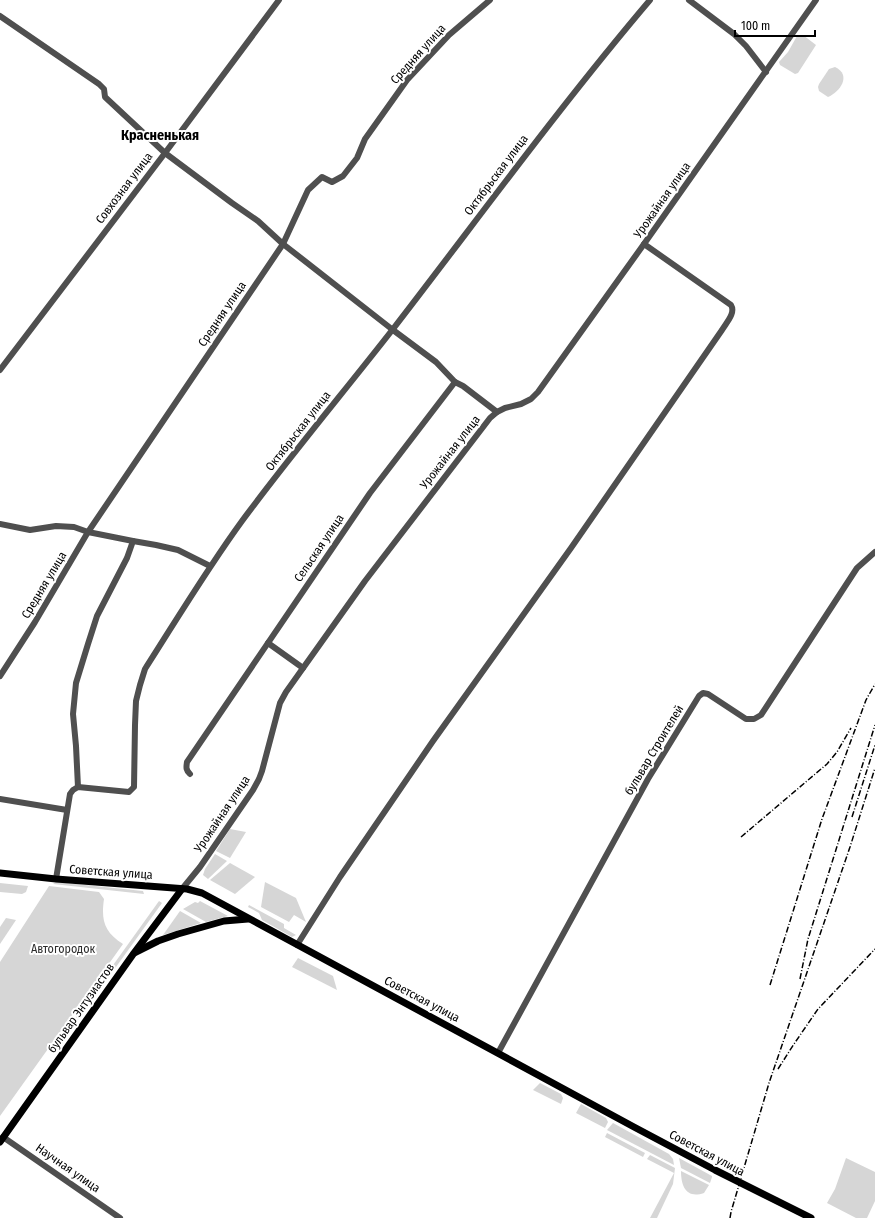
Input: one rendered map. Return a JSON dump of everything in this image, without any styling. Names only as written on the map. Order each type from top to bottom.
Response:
[{"type":"main road","name":"Советская улица","points":[[0,873],[182,889],[202,893],[715,1170],[811,1218]]},
{"type":"main road","name":"бульвар Энтузиастов","points":[[2,1139],[134,953],[182,889]]},
{"type":"main road","points":[[134,953],[158,941],[178,934],[224,921],[249,919]]},
{"type":"street","name":"Совхозная улица","points":[[0,370],[279,0]]},
{"type":"street","name":"Средняя улица","points":[[0,676],[35,622],[88,532],[283,244],[308,190],[322,178],[332,182],[343,176],[357,158],[365,140],[407,80],[449,35],[490,0]]},
{"type":"street","name":"Октябрьская улица","points":[[78,787],[129,792],[134,787],[136,701],[145,669],[210,566],[290,458],[393,330],[542,132],[650,0]]},
{"type":"street","points":[[689,0],[734,34],[746,46],[766,72]]},
{"type":"street","name":"Урожайная улица","points":[[182,889],[200,867],[253,790],[262,771],[280,703],[286,692],[365,581],[490,418],[497,412],[531,399],[538,392],[816,0]]},
{"type":"street","points":[[0,16],[100,84],[104,89],[105,97],[165,153],[258,221],[283,244],[436,362],[455,382],[463,386],[497,412]]},
{"type":"street","points":[[297,945],[340,877],[433,741],[571,548],[733,312],[731,305],[644,244]]},
{"type":"street","name":"Сельская улица","points":[[190,774],[186,767],[187,762],[370,493],[455,382]]},
{"type":"street","points":[[0,524],[30,530],[56,526],[74,527],[88,532],[156,544],[178,550],[210,566]]},
{"type":"street","points":[[56,879],[70,794],[72,790],[78,787],[73,714],[76,683],[97,616],[133,541]]},
{"type":"street","name":"бульвар Строителей","points":[[498,1053],[648,779],[699,696],[703,693],[708,694],[746,719],[754,719],[761,715],[857,568],[875,552]]},
{"type":"street","points":[[268,643],[303,668]]},
{"type":"street","points":[[0,799],[67,810]]},
{"type":"street","name":"Научная улица","points":[[2,1139],[120,1218]]},
{"type":"green space","points":[[803,35],[816,45],[798,73],[795,74],[780,65],[779,62],[788,52],[797,36]]},
{"type":"green space","points":[[835,67],[843,74],[843,79],[837,91],[828,97],[819,91],[818,87],[829,69]]},
{"type":"green space","points":[[230,829],[246,832],[230,858],[216,851]]},
{"type":"green space","points":[[215,854],[227,861],[208,879],[203,875],[205,869]]},
{"type":"green space","points":[[230,863],[255,877],[235,894],[210,880]]},
{"type":"green space","points":[[56,882],[143,891],[144,894],[53,884]]},
{"type":"green space","points":[[265,882],[296,898],[306,922],[294,915],[289,922],[261,907]]},
{"type":"green space","points":[[0,883],[28,886],[26,892],[22,894],[0,892]]},
{"type":"green space","name":"Автогородок","points":[[49,886],[99,892],[104,899],[103,913],[105,925],[112,935],[123,944],[0,1116],[0,962]]},
{"type":"green space","points":[[159,901],[162,903],[57,1049],[53,1049]]},
{"type":"green space","points":[[200,901],[228,916],[206,922],[183,909],[195,902],[198,903]]},
{"type":"green space","points":[[249,905],[284,924],[284,928],[296,935],[292,937],[262,920],[259,913],[248,907]]},
{"type":"green space","points":[[180,911],[201,923],[163,935]]},
{"type":"green space","points":[[6,918],[16,920],[0,944],[0,927]]},
{"type":"green space","points":[[298,958],[333,976],[337,990],[292,967]]},
{"type":"green space","points":[[540,1083],[561,1094],[563,1098],[561,1104],[533,1090]]},
{"type":"green space","points":[[581,1104],[606,1118],[608,1122],[605,1128],[576,1113]]},
{"type":"green space","points":[[613,1123],[669,1154],[673,1159],[674,1165],[607,1130]]},
{"type":"green space","points":[[607,1133],[645,1153],[643,1157],[605,1137]]},
{"type":"green space","points":[[650,1155],[675,1168],[673,1184],[657,1218],[650,1218],[674,1173],[647,1159]]},
{"type":"green space","points":[[679,1158],[712,1176],[710,1183],[681,1168]]},
{"type":"green space","points":[[846,1158],[875,1172],[875,1201],[867,1218],[856,1218],[827,1203],[835,1189]]},
{"type":"green space","points":[[681,1171],[709,1185],[704,1193],[689,1193],[682,1182]]},
{"type":"railway","points":[[770,985],[822,819],[866,700],[875,684]]},
{"type":"railway","points":[[800,979],[808,939],[875,725]]},
{"type":"railway","points":[[741,837],[827,764],[837,752],[851,728]]},
{"type":"railway","points":[[852,817],[875,745]]},
{"type":"railway","points":[[730,1218],[769,1083],[850,847],[875,768]]},
{"type":"railway","points":[[778,1069],[818,1009],[875,949]]},
{"type":"district","name":"Красненькая","points":[[160,135]]}]
